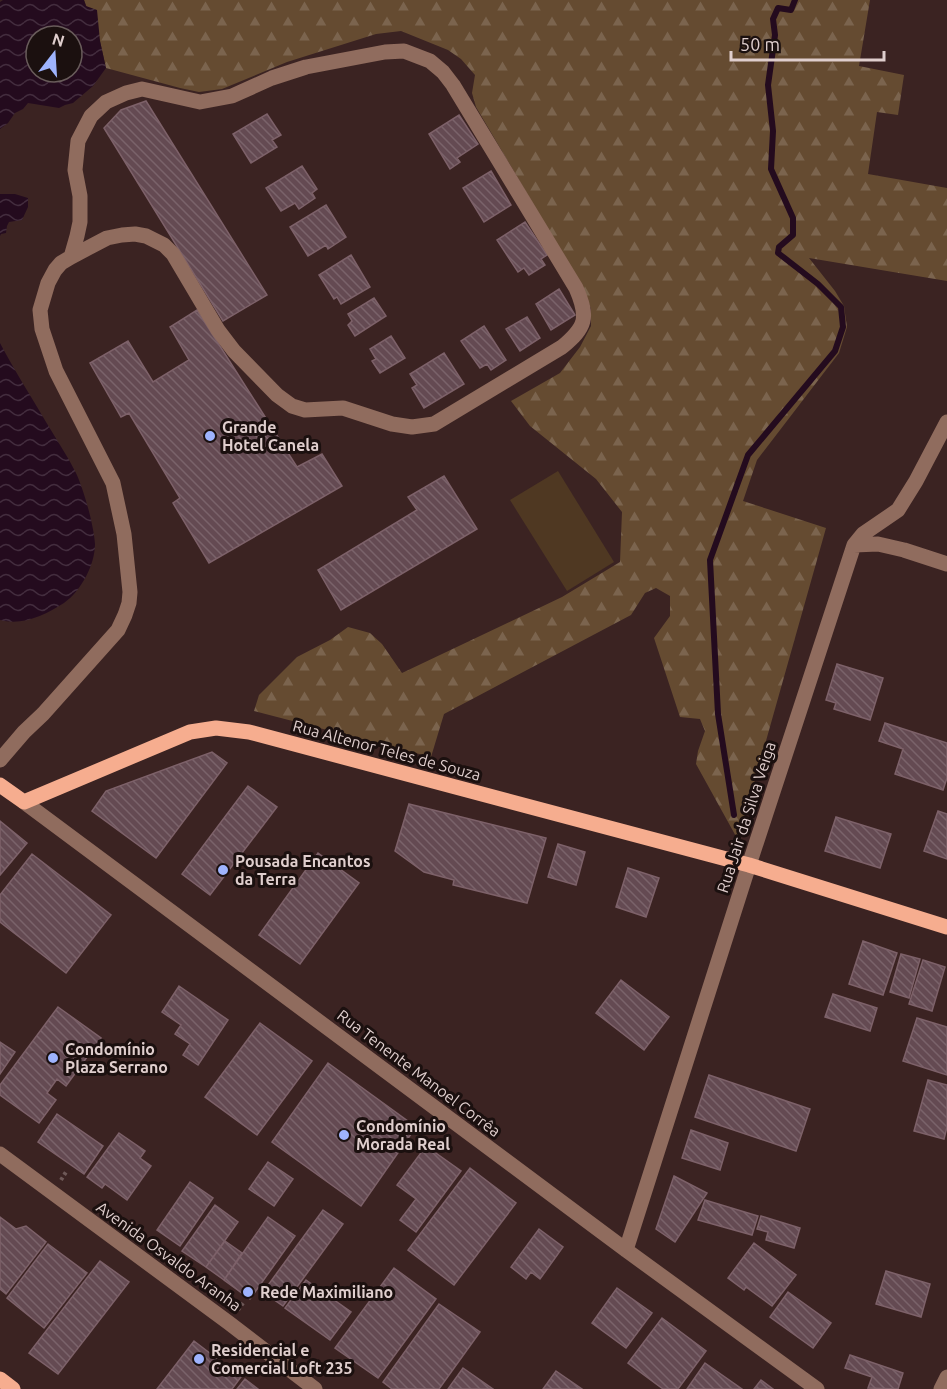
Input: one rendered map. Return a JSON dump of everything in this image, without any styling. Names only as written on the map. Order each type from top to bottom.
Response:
[{"type":"main road","name":"Rua Altenor Teles de Souza","points":[[24,802],[190,732],[216,728],[249,732],[749,865],[947,927]]},
{"type":"main road","name":"Rua Tenente Manoel Corrêa","points":[[0,785],[24,802]]},
{"type":"main road","points":[[0,1379],[13,1389]]},
{"type":"street","points":[[0,760],[118,630],[129,603],[124,534],[113,483],[56,371],[42,329],[40,317],[42,303],[51,276],[61,263],[107,238],[135,234],[154,239],[172,254],[218,330],[234,351],[277,395],[292,406],[305,410],[343,408],[392,424],[412,427],[434,424],[562,347],[573,339],[582,327],[584,316],[582,300],[576,288],[453,85],[430,61],[404,51],[385,52],[306,67],[272,78],[232,96],[200,102],[142,89],[106,102],[91,116],[78,141],[75,170],[80,196],[80,222],[71,257]]},
{"type":"street","name":"Rua Jair da Silva Veiga","points":[[626,1250],[854,545],[863,534],[898,510],[947,422]]},
{"type":"street","points":[[854,545],[878,544],[947,564]]},
{"type":"street","name":"Rua Tenente Manoel Corrêa","points":[[24,802],[626,1250],[817,1389]]},
{"type":"street","name":"Avenida Osvaldo Aranha","points":[[0,1154],[315,1389]]},
{"type":"street","points":[[941,1389],[947,1377]]},
{"type":"shaded area","points":[[558,471],[614,562],[567,591],[510,500]]},
{"type":"green space","points":[[84,0],[870,0],[859,66],[904,75],[898,115],[877,112],[868,174],[947,188],[947,281],[809,258],[844,306],[847,327],[839,353],[757,460],[743,501],[826,528],[738,840],[696,764],[705,731],[700,719],[680,717],[654,638],[670,616],[670,596],[656,588],[645,593],[631,615],[444,714],[431,757],[254,711],[259,695],[297,657],[330,640],[348,627],[370,633],[382,644],[402,673],[562,597],[620,562],[622,512],[596,479],[530,426],[511,401],[560,373],[580,347],[591,326],[591,309],[585,292],[476,107],[472,93],[475,75],[461,59],[448,50],[401,31],[376,34],[287,62],[222,89],[199,92],[106,68],[100,41]]},
{"type":"water","points":[[3,0],[84,0],[86,6],[97,10],[106,68],[93,86],[73,103],[59,108],[28,103],[0,129],[0,2]]},
{"type":"water","points":[[0,194],[15,194],[28,198],[28,207],[22,220],[9,222],[6,233],[0,236]]},
{"type":"water","points":[[0,343],[76,473],[88,508],[95,544],[90,569],[70,598],[41,615],[17,622],[0,620]]},
{"type":"building","points":[[146,101],[267,295],[223,321],[104,128],[121,110]]},
{"type":"building","points":[[267,114],[281,135],[272,140],[277,147],[251,163],[233,134]]},
{"type":"building","points":[[459,115],[478,144],[457,158],[460,162],[450,169],[429,134]]},
{"type":"building","points":[[302,166],[317,189],[312,193],[315,198],[299,209],[295,203],[281,211],[266,188]]},
{"type":"building","points":[[491,171],[511,205],[484,222],[463,188]]},
{"type":"building","points":[[326,205],[346,237],[328,249],[326,245],[308,256],[290,227]]},
{"type":"building","points":[[525,222],[547,255],[541,259],[545,265],[529,275],[524,268],[518,272],[497,240]]},
{"type":"building","points":[[351,255],[370,287],[341,304],[337,297],[334,299],[319,275]]},
{"type":"building","points":[[559,289],[575,315],[551,330],[536,304]]},
{"type":"building","points":[[374,298],[386,316],[355,336],[348,325],[352,321],[348,314]]},
{"type":"building","name":"Grande Hotel Canela","points":[[197,310],[297,467],[322,454],[342,486],[209,563],[173,503],[180,498],[129,413],[121,417],[90,363],[128,341],[153,382],[189,360],[170,327]]},
{"type":"building","points":[[527,317],[540,338],[520,351],[506,329]]},
{"type":"building","points":[[484,326],[506,360],[491,370],[487,364],[480,368],[461,341]]},
{"type":"building","points":[[391,336],[405,358],[380,373],[372,361],[376,359],[370,349]]},
{"type":"building","points":[[444,353],[464,384],[424,408],[412,388],[417,385],[410,374]]},
{"type":"building","points":[[444,476],[477,529],[341,610],[318,570],[417,510],[408,497]]},
{"type":"building","points":[[837,664],[883,678],[870,720],[834,709],[836,703],[826,700]]},
{"type":"building","points":[[885,723],[947,743],[947,778],[943,790],[895,774],[903,749],[879,741]]},
{"type":"building","points":[[212,752],[227,763],[156,858],[92,811],[106,791]]},
{"type":"building","points":[[248,786],[277,807],[210,895],[182,874]]},
{"type":"building","points":[[409,804],[546,838],[527,903],[453,885],[454,880],[424,872],[395,851]]},
{"type":"building","points":[[938,811],[947,814],[947,859],[924,851]]},
{"type":"building","points":[[836,817],[891,834],[880,868],[825,851]]},
{"type":"building","points":[[0,821],[27,843],[0,875]]},
{"type":"building","points":[[558,844],[585,852],[576,885],[548,877]]},
{"type":"building","points":[[318,853],[359,883],[300,964],[259,935]]},
{"type":"building","points":[[32,854],[111,915],[66,973],[0,922],[0,895]]},
{"type":"building","points":[[628,868],[659,878],[646,917],[616,907]]},
{"type":"building","points":[[863,941],[897,953],[883,995],[849,984]]},
{"type":"building","points":[[901,954],[920,959],[909,998],[890,992]]},
{"type":"building","points":[[923,960],[945,967],[932,1011],[909,1004]]},
{"type":"building","points":[[621,980],[669,1017],[644,1050],[596,1013]]},
{"type":"building","points":[[179,986],[228,1020],[198,1065],[183,1055],[190,1044],[175,1034],[181,1025],[162,1012]]},
{"type":"building","points":[[833,994],[877,1008],[870,1031],[825,1017]]},
{"type":"building","name":"Condomínio Plaza Serrano","points":[[58,1007],[101,1038],[66,1086],[57,1079],[47,1093],[56,1100],[39,1123],[0,1095],[0,1085]]},
{"type":"building","points":[[917,1018],[947,1027],[947,1075],[903,1061]]},
{"type":"building","points":[[260,1023],[312,1061],[257,1135],[205,1097]]},
{"type":"building","points":[[0,1042],[15,1052],[0,1074]]},
{"type":"building","name":"Condomínio Morada Real","points":[[328,1063],[416,1127],[361,1206],[272,1142]]},
{"type":"building","points":[[709,1075],[810,1109],[796,1151],[695,1117]]},
{"type":"building","points":[[928,1080],[947,1085],[947,1127],[944,1139],[914,1131]]},
{"type":"building","points":[[57,1114],[103,1146],[84,1174],[38,1142]]},
{"type":"building","points":[[691,1130],[728,1143],[720,1170],[682,1158]]},
{"type":"building","points":[[119,1133],[145,1151],[140,1158],[151,1166],[127,1200],[105,1184],[102,1188],[87,1177]]},
{"type":"building","points":[[426,1146],[461,1171],[416,1232],[400,1220],[416,1199],[397,1185]]},
{"type":"building","points":[[268,1162],[293,1179],[274,1206],[249,1189]]},
{"type":"building","points":[[470,1168],[516,1203],[454,1285],[408,1250]]},
{"type":"building","points":[[674,1176],[707,1193],[675,1242],[656,1229]]},
{"type":"building","points":[[190,1182],[213,1198],[180,1246],[157,1230]]},
{"type":"building","points":[[705,1200],[758,1216],[752,1235],[698,1220]]},
{"type":"building","points":[[215,1205],[238,1222],[206,1267],[182,1251]]},
{"type":"building","points":[[323,1210],[343,1224],[283,1306],[263,1292]]},
{"type":"building","points":[[761,1216],[800,1228],[794,1248],[766,1240],[768,1232],[757,1229]]},
{"type":"building","points":[[0,1217],[16,1229],[26,1226],[46,1242],[6,1294],[0,1289]]},
{"type":"building","points":[[268,1217],[295,1236],[250,1299],[224,1280]]},
{"type":"building","points":[[539,1229],[563,1247],[540,1279],[531,1272],[526,1279],[511,1267]]},
{"type":"building","points":[[225,1241],[242,1253],[224,1280],[206,1267]]},
{"type":"building","points":[[754,1243],[796,1275],[772,1306],[746,1287],[744,1290],[728,1278]]},
{"type":"building","points":[[48,1244],[87,1273],[44,1328],[7,1298]]},
{"type":"building","points":[[100,1261],[129,1282],[58,1374],[29,1353]]},
{"type":"building","points":[[394,1268],[436,1299],[378,1378],[335,1348]]},
{"type":"building","points":[[886,1271],[930,1284],[921,1317],[876,1304]]},
{"type":"building","points":[[306,1280],[351,1312],[330,1340],[285,1308]]},
{"type":"building","points":[[617,1288],[652,1313],[626,1348],[592,1323]]},
{"type":"building","points":[[788,1292],[831,1323],[813,1348],[770,1317]]},
{"type":"building","points":[[439,1304],[480,1332],[439,1389],[392,1389],[383,1382]]},
{"type":"building","points":[[662,1318],[706,1351],[678,1389],[663,1389],[628,1363]]},
{"type":"building","name":"Residencial e Comercial Loft 235","points":[[194,1341],[241,1377],[232,1389],[157,1389]]},
{"type":"building","points":[[850,1355],[903,1373],[898,1389],[868,1388],[872,1377],[845,1368]]},
{"type":"building","points":[[705,1363],[742,1389],[687,1389]]},
{"type":"building","points":[[463,1368],[493,1389],[448,1389]]},
{"type":"building","points":[[556,1371],[582,1389],[543,1389]]},
{"type":"building","points":[[245,1379],[258,1389],[237,1389]]},
{"type":"building","points":[[761,1380],[773,1389],[754,1389]]},
{"type":"waterway","points":[[734,815],[718,714],[710,560],[748,455],[835,351],[843,327],[841,307],[818,284],[778,253],[779,247],[793,235],[793,218],[771,169],[773,131],[768,85],[775,35],[773,19],[778,8],[791,10],[795,0]]},
{"type":"place","name":"Grande Hotel Canela","points":[[210,436]]},
{"type":"place","name":"Pousada Encantos da Terra","points":[[223,870]]},
{"type":"place","name":"Condomínio Plaza Serrano","points":[[53,1058]]},
{"type":"place","name":"Condomínio Morada Real","points":[[344,1135]]},
{"type":"place","name":"Rede Maximiliano","points":[[248,1292]]},
{"type":"place","name":"Residencial e Comercial Loft 235","points":[[199,1359]]}]
